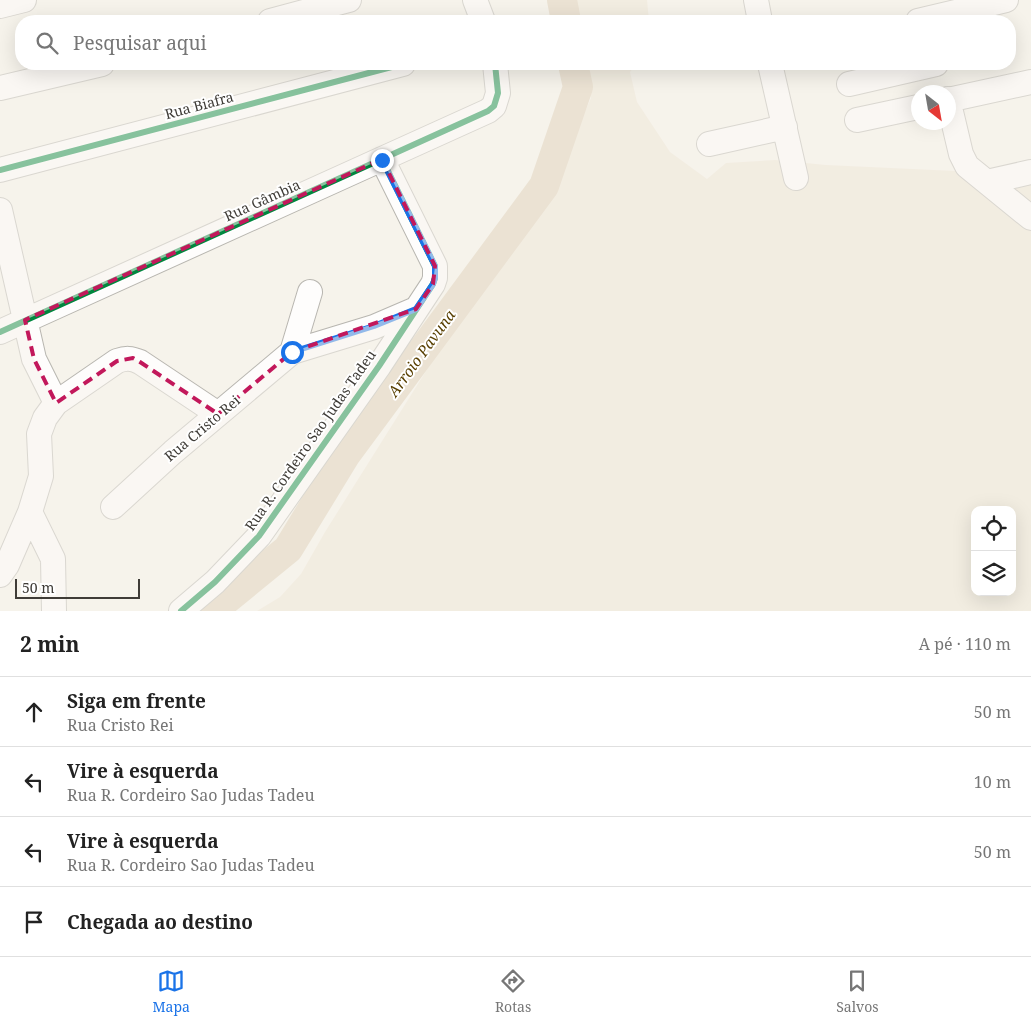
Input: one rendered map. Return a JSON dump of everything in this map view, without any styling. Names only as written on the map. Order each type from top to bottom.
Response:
[{"type":"street","points":[[0,6],[24,0]]},
{"type":"street","points":[[293,15],[349,0]]},
{"type":"street","points":[[475,0],[481,15]]},
{"type":"street","points":[[756,0],[759,15]]},
{"type":"street","points":[[926,15],[1006,0]]},
{"type":"street","points":[[0,88],[76,70]]},
{"type":"street","name":"Rua Biafra","points":[[0,170],[380,70]]},
{"type":"street","name":"Rua Gâmbia","points":[[0,332],[382,160],[488,110],[494,106],[498,93],[496,70]]},
{"type":"street","points":[[771,70],[796,178]]},
{"type":"street","points":[[849,84],[910,70]]},
{"type":"street","points":[[942,70],[945,85]]},
{"type":"street","points":[[956,98],[1031,82]]},
{"type":"street","points":[[858,120],[911,109]]},
{"type":"street","points":[[710,144],[785,127]]},
{"type":"street","points":[[956,130],[961,154],[967,166],[1031,218]]},
{"type":"street","name":"Rua R. Cordeiro Sao Judas Tadeu","points":[[181,611],[215,582],[259,536],[379,366],[433,284],[435,266],[382,160]]},
{"type":"street","points":[[987,182],[1031,172]]},
{"type":"street","points":[[0,210],[34,359],[56,403]]},
{"type":"street","points":[[292,352],[310,292]]},
{"type":"street","name":"Rua Cristo Rei","points":[[113,507],[173,452],[292,352],[374,326],[416,309]]},
{"type":"street","points":[[0,575],[7,565],[30,512],[41,476],[39,434],[45,418],[56,403],[117,361],[132,358],[218,414]]},
{"type":"street","points":[[30,512],[52,559],[54,611]]},
{"type":"highlighted area","points":[[382,159],[435,266],[433,284],[416,309],[292,352],[218,414],[133,358],[117,361],[56,403],[34,359],[25,320]]},
{"type":"shaded area","points":[[571,0],[647,0],[648,15],[576,15]]},
{"type":"shaded area","points":[[586,70],[632,70],[630,72],[637,102],[670,152],[707,179],[726,163],[775,160],[826,165],[977,172],[1031,180],[1031,611],[257,611],[280,597],[301,574],[325,532],[443,344],[529,221],[556,177],[591,98]]},
{"type":"waterway","name":"Arroio Pavuna","points":[[562,0],[565,15]]},
{"type":"waterway","name":"Arroio Pavuna","points":[[212,611],[288,549],[346,454],[544,186],[578,87],[574,70]]},
{"type":"cycle path","points":[[0,170],[380,70]]},
{"type":"cycle path","points":[[0,332],[488,111],[494,106],[498,93],[496,70]]},
{"type":"cycle path","points":[[181,611],[215,582],[259,536],[379,366],[433,284],[435,266],[382,159]]},
{"type":"route","points":[[292,352],[374,326],[416,309],[433,284],[436,272],[435,266],[382,160]]}]
